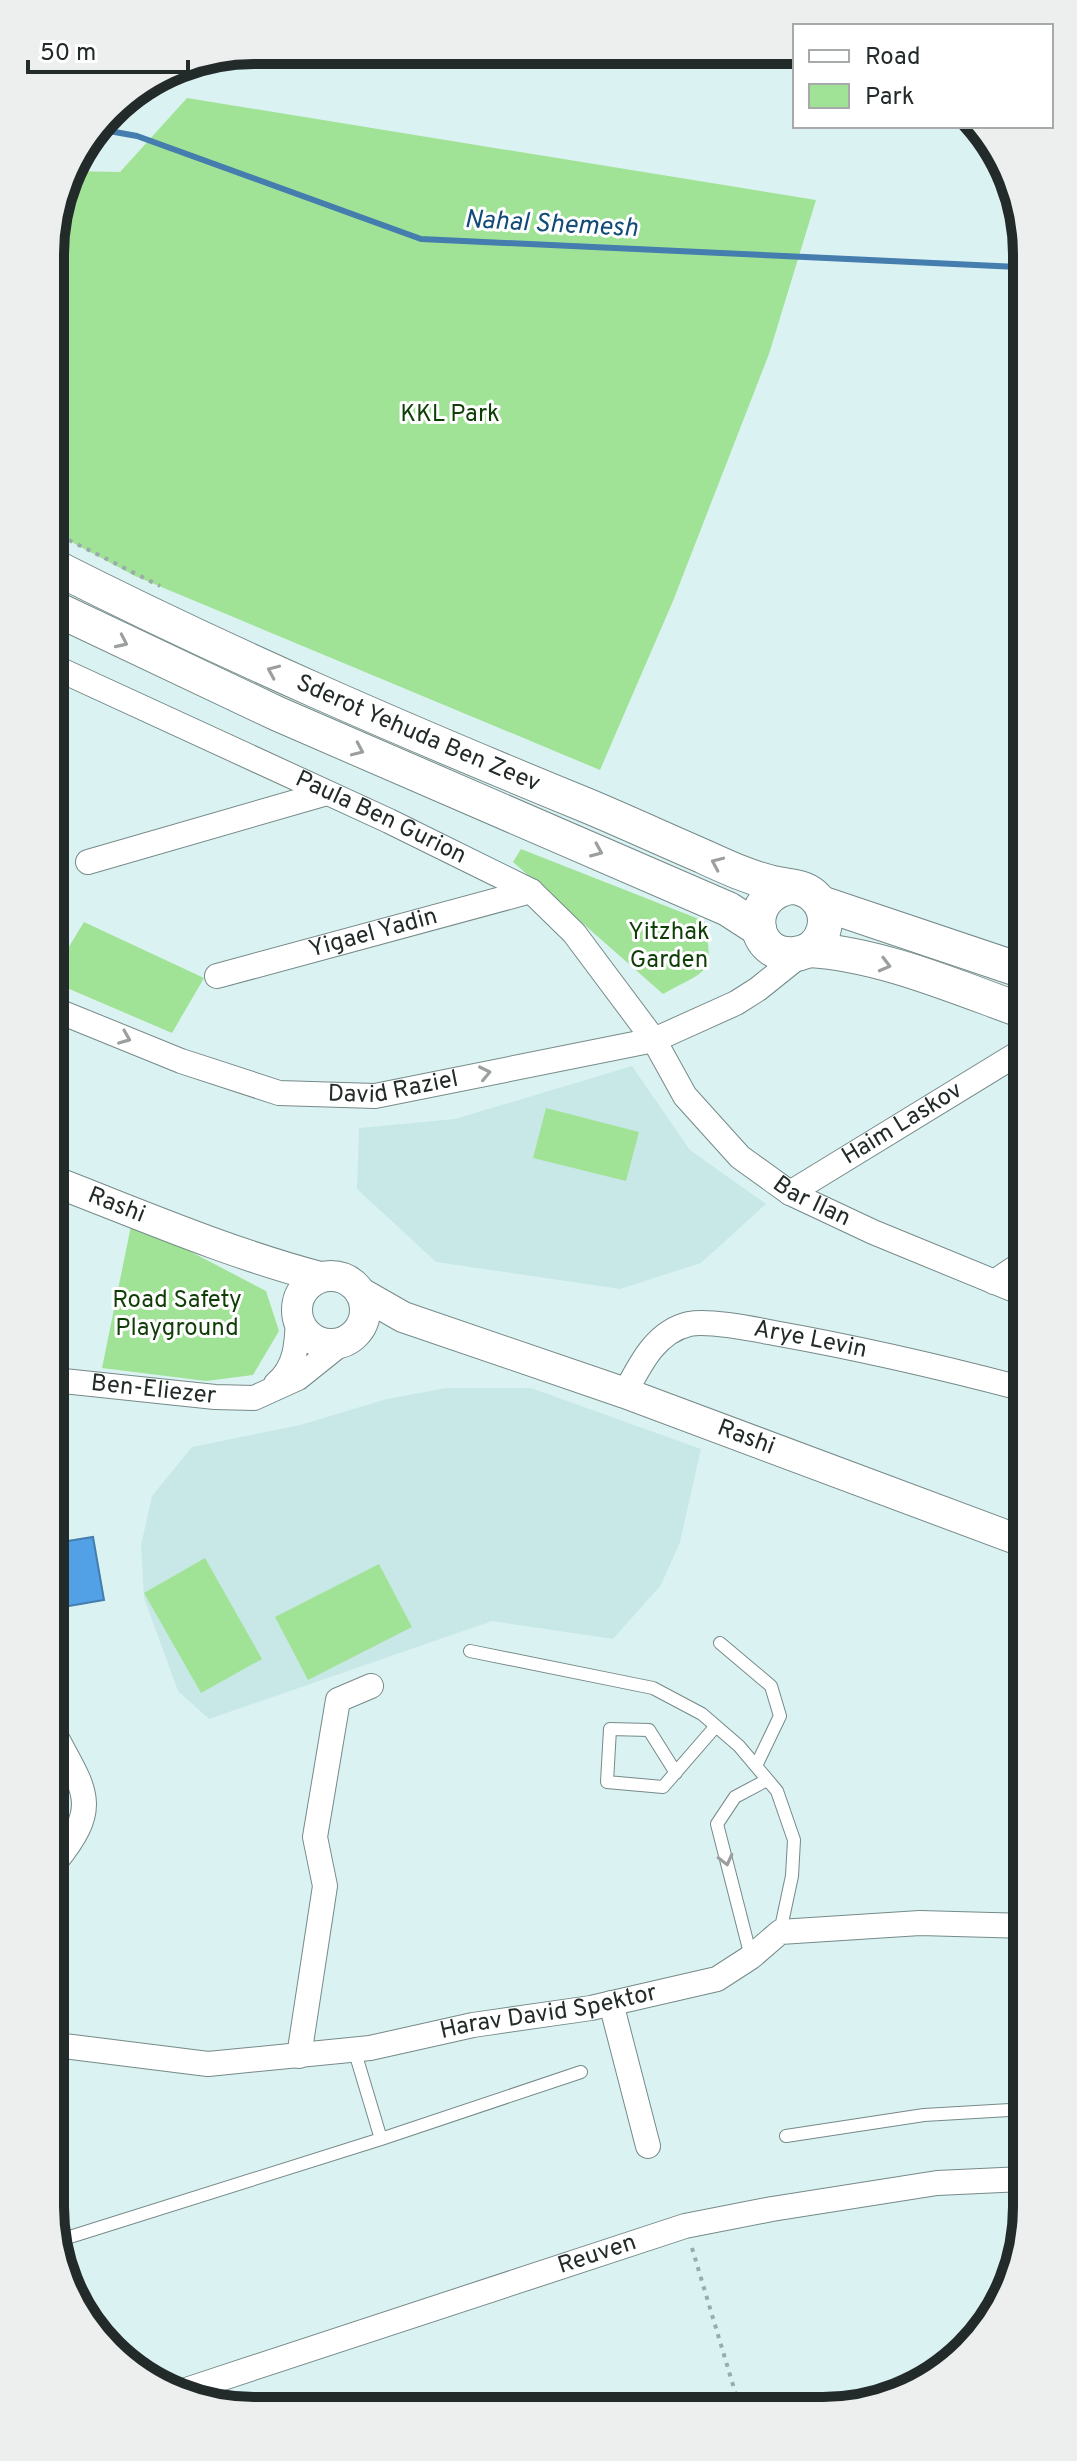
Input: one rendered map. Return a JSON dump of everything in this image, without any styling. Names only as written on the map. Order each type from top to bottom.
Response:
[{"type":"main road","name":"Sderot Yehuda Ben Zeev","points":[[64,571],[192,634],[404,729],[747,876],[791,887]]},
{"type":"main road","name":"Sderot Yehuda Ben Zeev","points":[[64,613],[278,714],[728,909],[760,932]]},
{"type":"main road","points":[[1013,968],[821,903],[807,891],[791,887],[772,893],[765,900],[758,919],[766,943],[783,954],[831,951],[929,977],[1013,1007]]},
{"type":"main road","points":[[806,952],[823,935],[825,924],[821,903]]},
{"type":"street","name":"Paula Ben Gurion","points":[[64,672],[531,891],[574,933],[654,1040]]},
{"type":"street","points":[[64,684],[79,679]]},
{"type":"street","points":[[88,862],[327,793]]},
{"type":"street","name":"Yigael Yadin","points":[[217,976],[531,891]]},
{"type":"street","points":[[736,1003],[757,973],[761,960],[760,932]]},
{"type":"street","name":"David Raziel","points":[[64,1013],[181,1061],[279,1093],[375,1096],[654,1040],[736,1003],[806,952]]},
{"type":"street","name":"Bar Ilan","points":[[654,1040],[685,1096],[740,1157],[790,1193],[873,1232],[1013,1290]]},
{"type":"street","name":"Haim Laskov","points":[[790,1193],[1013,1056]]},
{"type":"street","name":"Rashi","points":[[64,1185],[180,1230],[320,1277]]},
{"type":"street","name":"Rashi","points":[[180,1230],[266,1280],[297,1313]]},
{"type":"street","points":[[994,1282],[1013,1269]]},
{"type":"street","points":[[254,1398],[282,1379],[293,1360],[297,1349],[297,1313],[303,1288],[320,1277],[339,1276],[361,1293],[365,1314],[349,1338],[320,1343],[310,1337],[297,1313]]},
{"type":"street","name":"Rashi","points":[[361,1293],[403,1317],[625,1393],[1013,1538]]},
{"type":"street","name":"Arye Levin","points":[[625,1393],[643,1359],[662,1337],[690,1324],[737,1326],[814,1340],[1013,1386]]},
{"type":"street","name":"Rashi","points":[[349,1338],[390,1331],[464,1339]]},
{"type":"street","name":"Ben-Eliezer","points":[[64,1381],[202,1396],[254,1398],[298,1378],[349,1338]]},
{"type":"street","points":[[299,2056],[325,1886],[315,1837],[338,1700],[371,1686]]},
{"type":"street","points":[[64,1750],[74,1766],[84,1799],[82,1823],[64,1849]]},
{"type":"street","points":[[780,1932],[920,1923],[1013,1926]]},
{"type":"street","name":"Harav David Spektor","points":[[64,2046],[208,2064],[354,2049],[473,2025],[611,2003],[717,1979],[751,1957],[780,1932]]},
{"type":"street","points":[[611,2003],[648,2146]]},
{"type":"street","name":"Reuven","points":[[194,2387],[685,2226],[937,2183],[1013,2180]]},
{"type":"lane","points":[[720,1643],[771,1686],[780,1716],[756,1766]]},
{"type":"lane","points":[[470,1651],[653,1688],[702,1714],[739,1746],[777,1791],[794,1840],[792,1876],[780,1932]]},
{"type":"lane","points":[[676,1773],[649,1730],[610,1729],[607,1782],[663,1787],[676,1773],[716,1726]]},
{"type":"lane","points":[[751,1957],[717,1824],[735,1797],[767,1780]]},
{"type":"lane","points":[[354,2049],[381,2139]]},
{"type":"lane","points":[[67,2238],[581,2072]]},
{"type":"lane","points":[[786,2136],[924,2115],[1013,2110]]},
{"type":"path","points":[[685,2226],[737,2397]]},
{"type":"shaded area","points":[[632,1066],[690,1150],[766,1204],[701,1263],[620,1289],[436,1262],[357,1189],[359,1128],[455,1119]]},
{"type":"shaded area","points":[[446,1388],[531,1388],[701,1449],[680,1542],[661,1585],[613,1639],[492,1621],[209,1719],[178,1691],[144,1598],[141,1545],[152,1496],[192,1447],[300,1425],[387,1399]]},
{"type":"green space","name":"KKL Park","points":[[187,98],[816,200],[769,354],[673,601],[600,770],[135,576],[64,538],[64,241],[70,205],[83,171],[120,172]]},
{"type":"green space","name":"Yitzhak Garden","points":[[521,849],[704,921],[709,952],[705,968],[663,994],[513,862]]},
{"type":"green space","points":[[84,922],[204,978],[172,1033],[64,987],[64,955]]},
{"type":"green space","points":[[546,1108],[639,1132],[626,1181],[533,1158]]},
{"type":"green space","name":"Road Safety Playground","points":[[132,1221],[266,1291],[279,1331],[253,1375],[206,1381],[102,1368]]},
{"type":"green space","points":[[205,1558],[262,1659],[201,1693],[144,1593]]},
{"type":"green space","points":[[379,1564],[412,1627],[308,1680],[275,1617]]},
{"type":"water","points":[[93,1537],[104,1600],[64,1607],[64,1542]]},
{"type":"waterway","name":"Nahal Shemesh","points":[[110,131],[137,136],[421,239],[1013,267]]}]
